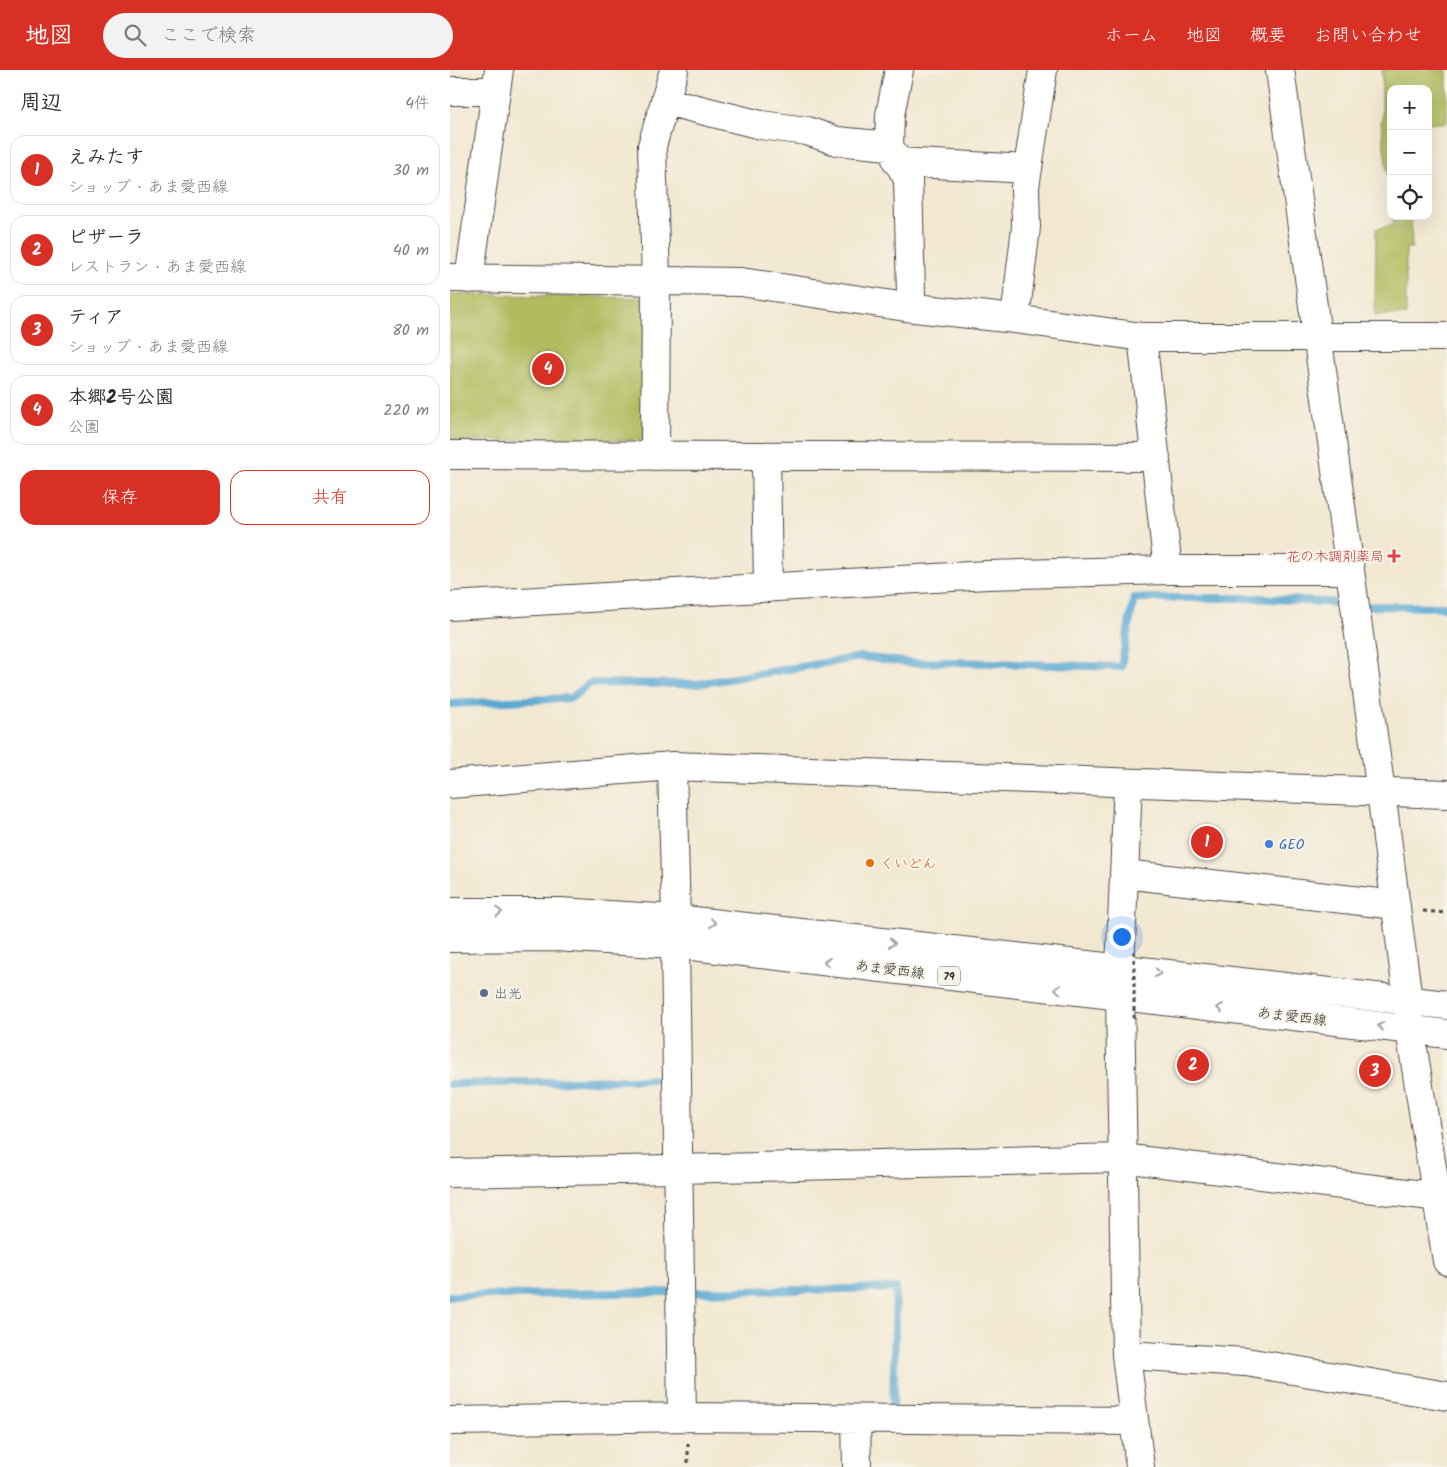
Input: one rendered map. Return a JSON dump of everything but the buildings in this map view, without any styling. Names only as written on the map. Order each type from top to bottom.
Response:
[{"type":"street","points":[[656,456],[656,281],[652,146],[674,70]]},
{"type":"street","points":[[900,70],[890,116],[893,154],[908,179],[911,294],[906,307]]},
{"type":"street","points":[[1015,319],[1026,227],[1025,187],[1043,70]]},
{"type":"street","points":[[1280,70],[1381,792],[1408,1000],[1410,1030],[1442,1197],[1447,1261]]},
{"type":"street","points":[[450,91],[497,81],[459,278],[741,282],[906,307],[1015,319],[1142,337],[1447,337]]},
{"type":"street","points":[[665,102],[761,124],[807,131],[837,141],[893,154],[1028,169]]},
{"type":"street","points":[[1142,337],[1168,570]]},
{"type":"street","points":[[450,456],[1156,457]]},
{"type":"street","points":[[766,456],[768,588]]},
{"type":"street","points":[[450,606],[987,575],[1168,570],[1350,570]]},
{"type":"street","points":[[450,784],[672,766],[1447,794]]},
{"type":"street","points":[[672,766],[682,1417]]},
{"type":"street","points":[[1127,958],[1124,874],[1128,783]]},
{"type":"street","points":[[1124,874],[1396,905]]},
{"type":"street","name":"あま愛西線","points":[[450,912],[560,912],[1127,1008],[1447,1034]]},
{"type":"street","name":"あま愛西線","points":[[450,938],[554,937],[675,931],[1127,958],[1447,1005]]},
{"type":"street","points":[[1127,1008],[1122,1158],[1126,1355],[1140,1467]]},
{"type":"street","points":[[450,1173],[1122,1158],[1442,1197]]},
{"type":"street","points":[[1126,1355],[1246,1362],[1447,1396]]},
{"type":"street","points":[[450,1421],[682,1417],[1134,1421]]},
{"type":"street","points":[[856,1419],[857,1467]]},
{"type":"path","points":[[1127,958],[1127,1008]]},
{"type":"green space","points":[[1382,70],[1447,70],[1447,123],[1432,123],[1432,85],[1387,85],[1387,170],[1382,122]]},
{"type":"green space","points":[[1393,220],[1411,220],[1412,248],[1406,248],[1406,315],[1375,315],[1376,229],[1393,225]]},
{"type":"green space","points":[[450,294],[646,298],[646,440],[450,441]]},
{"type":"waterway","points":[[450,704],[571,698],[590,683],[697,684],[861,657],[913,663],[952,662],[1121,667],[1134,598],[1258,598],[1339,603]]},
{"type":"waterway","points":[[1370,606],[1447,607]]},
{"type":"waterway","points":[[450,1084],[666,1079]]},
{"type":"waterway","points":[[692,1292],[896,1288],[893,1407]]},
{"type":"waterway","points":[[450,1296],[671,1292]]},
{"type":"place","name":"本郷2号公園","points":[[548,369]]},
{"type":"place","name":"花の木調剤薬局","points":[[1394,556]]},
{"type":"place","name":"えみたす","points":[[1207,842]]},
{"type":"place","name":"GEO","points":[[1269,844]]},
{"type":"place","name":"くいどん","points":[[870,863]]},
{"type":"place","name":"出光","points":[[484,993]]},
{"type":"place","name":"ピザーラ","points":[[1193,1065]]},
{"type":"place","name":"ティア","points":[[1375,1071]]}]
